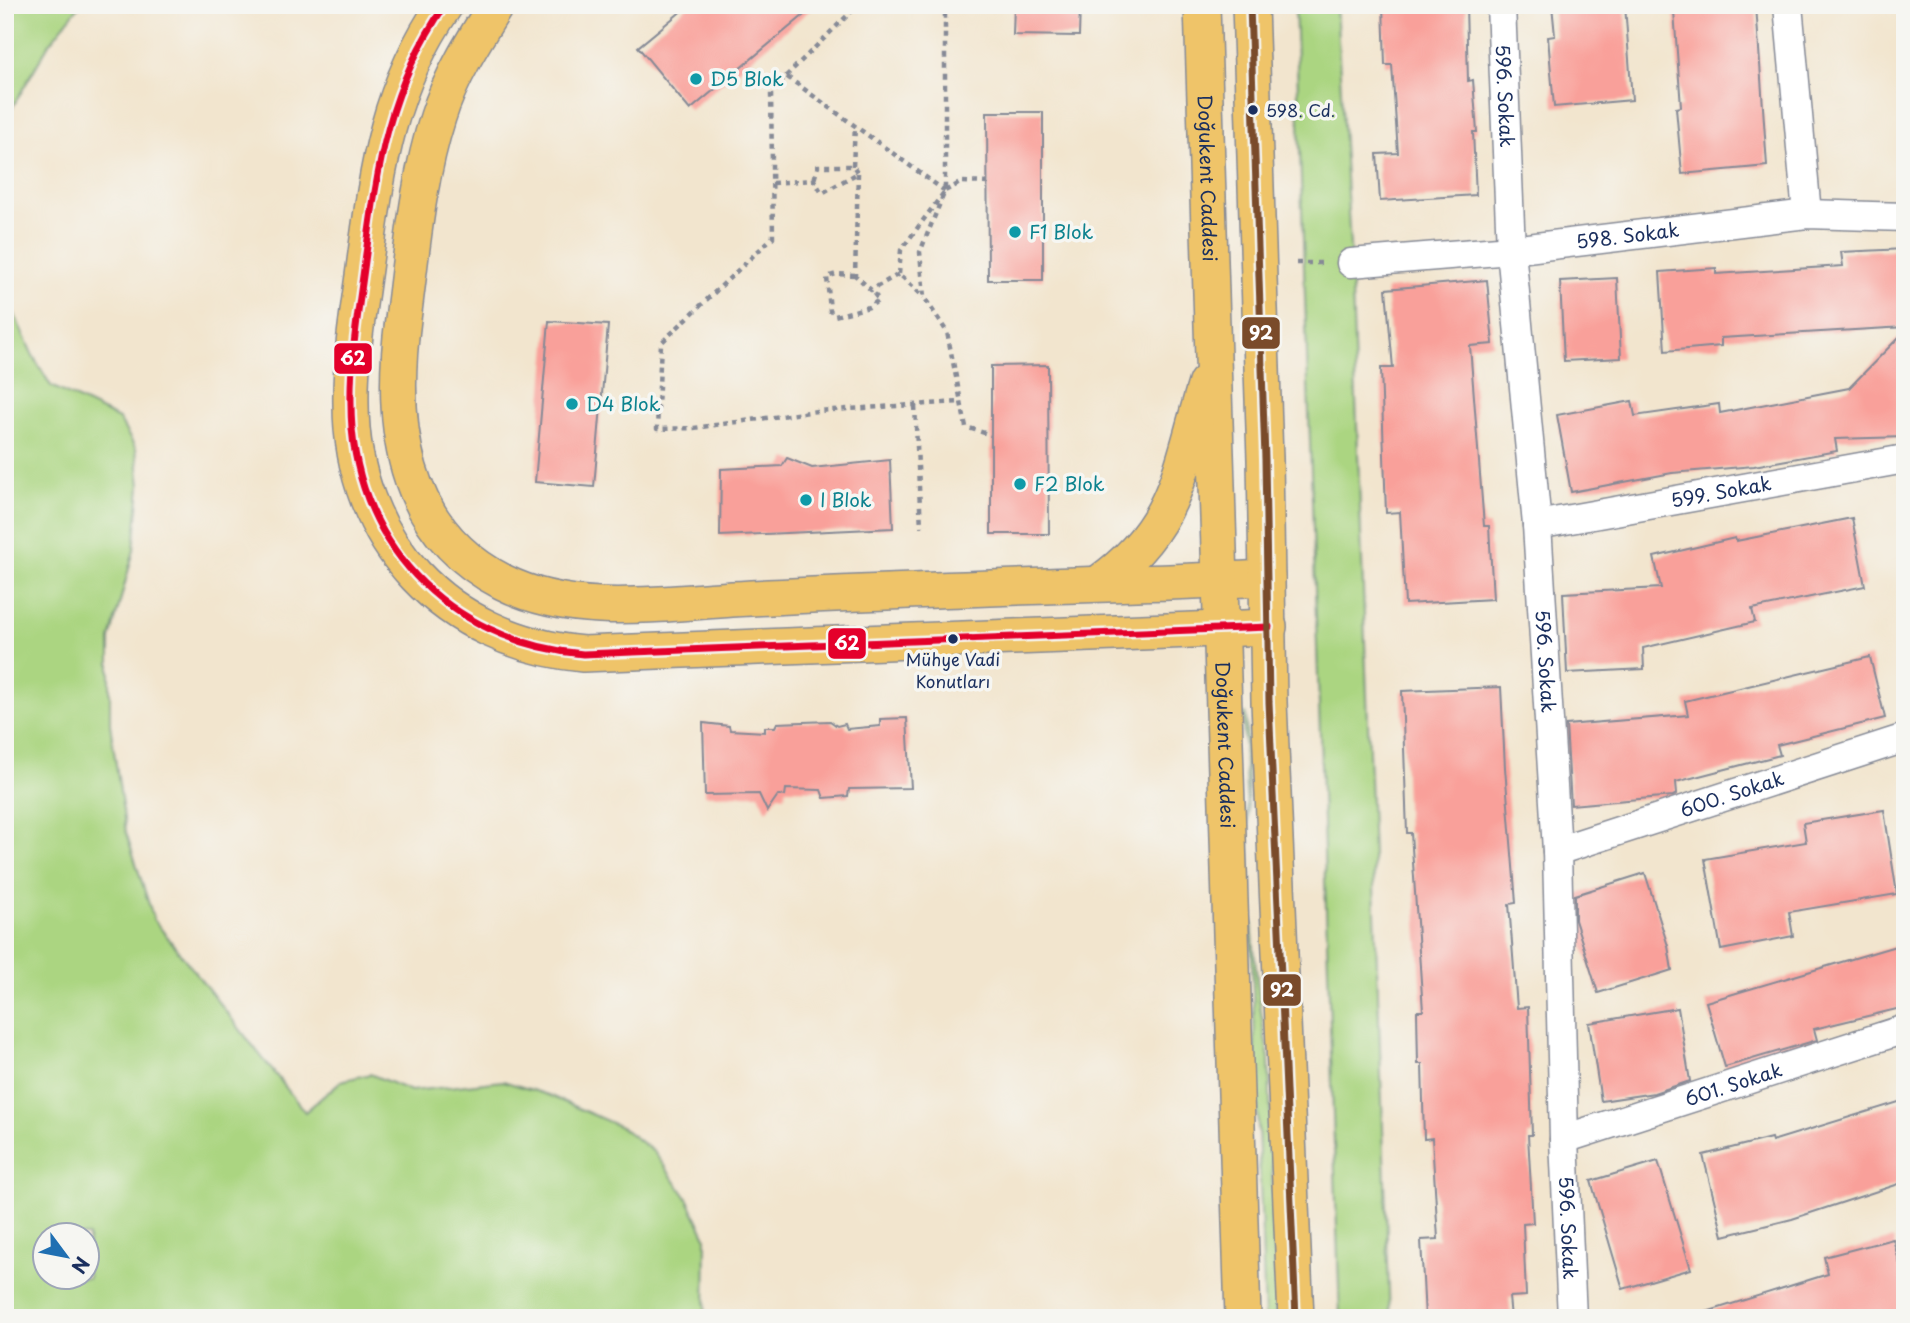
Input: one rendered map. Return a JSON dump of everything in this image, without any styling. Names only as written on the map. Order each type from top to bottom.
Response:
[{"type":"main road","points":[[445,5],[418,49],[396,97],[383,140],[356,325],[351,405],[355,452],[372,509],[399,557],[444,603],[481,626],[522,644],[583,654],[1269,627]]},
{"type":"main road","points":[[496,5],[454,77],[438,116],[425,163],[400,339],[398,383],[402,450],[427,509],[457,549],[484,571],[516,588],[578,604],[637,605],[1098,583],[1267,578]]},
{"type":"main road","name":"Doğukent Caddesi","points":[[1202,5],[1243,1318]]},
{"type":"main road","points":[[1250,5],[1269,702],[1296,1318]]},
{"type":"main road","points":[[1098,583],[1126,564],[1161,521],[1214,356]]},
{"type":"street","name":"596. Sokak","points":[[1501,5],[1511,250],[1537,525],[1557,851],[1564,1139],[1572,1318]]},
{"type":"street","points":[[1788,5],[1807,214]]},
{"type":"street","name":"598. Sokak","points":[[1352,263],[1511,250],[1807,214],[1905,217]]},
{"type":"street","name":"599. Sokak","points":[[1537,525],[1905,459]]},
{"type":"street","name":"600. Sokak","points":[[1557,851],[1905,738]]},
{"type":"street","name":"601. Sokak","points":[[1564,1139],[1905,1029]]},
{"type":"path","points":[[858,5],[771,92],[773,237],[661,343],[657,429],[694,428],[817,411],[960,402]]},
{"type":"path","points":[[924,297],[920,252],[945,191],[945,5]]},
{"type":"path","points":[[786,76],[945,191]]},
{"type":"path","points":[[855,126],[853,166],[858,173],[855,275]]},
{"type":"path","points":[[853,166],[818,166],[814,180],[822,193],[858,173]]},
{"type":"path","points":[[772,183],[814,180]]},
{"type":"path","points":[[898,274],[901,250],[945,191],[962,183],[988,183]]},
{"type":"path","points":[[836,274],[855,275],[879,300],[869,307],[835,316],[830,311],[827,277],[836,274]]},
{"type":"path","points":[[871,290],[898,274]]},
{"type":"path","points":[[898,274],[924,297],[947,332],[966,427],[991,435]]},
{"type":"path","points":[[915,406],[921,527]]},
{"type":"green space","points":[[5,5],[80,5],[49,44],[5,120]]},
{"type":"green space","points":[[1295,5],[1336,5],[1351,263],[1390,1318],[1340,1318]]},
{"type":"green space","points":[[5,293],[32,354],[51,386],[119,419],[136,449],[140,486],[134,550],[110,639],[110,724],[126,832],[154,920],[305,1112],[341,1081],[370,1074],[411,1091],[503,1081],[548,1095],[621,1127],[654,1152],[687,1198],[706,1237],[705,1318],[5,1318]]},
{"type":"green space","points":[[1246,714],[1253,930],[1256,973],[1269,1058],[1276,1318],[1265,1318],[1243,715]]},
{"type":"building","name":"D5 Blok","points":[[689,5],[816,5],[690,110],[638,47]]},
{"type":"building","points":[[1014,5],[1080,5],[1079,36],[1013,35]]},
{"type":"building","points":[[1383,5],[1466,5],[1468,81],[1473,80],[1477,132],[1473,132],[1476,195],[1380,201],[1377,154],[1398,153],[1392,65],[1385,65]]},
{"type":"building","points":[[1552,5],[1625,5],[1632,100],[1554,107],[1548,37],[1555,36]]},
{"type":"building","points":[[1756,5],[1767,166],[1682,174],[1676,108],[1681,107],[1674,11]]},
{"type":"building","name":"F1 Blok","points":[[987,112],[1043,112],[1043,280],[988,280]]},
{"type":"building","points":[[1905,249],[1905,327],[1721,338],[1721,346],[1665,351],[1660,272],[1716,268],[1716,274],[1843,266],[1841,252]]},
{"type":"building","points":[[1617,278],[1621,358],[1564,361],[1560,281]]},
{"type":"building","points":[[1487,280],[1493,344],[1470,346],[1484,526],[1489,526],[1493,599],[1405,604],[1400,512],[1386,513],[1381,368],[1393,368],[1386,289]]},
{"type":"building","name":"D4 Blok","points":[[549,321],[608,325],[594,487],[535,482]]},
{"type":"building","points":[[1905,331],[1905,437],[1835,439],[1837,451],[1754,466],[1672,473],[1571,492],[1557,415],[1632,401],[1635,416],[1719,404],[1720,413],[1849,388]]},
{"type":"building","name":"F2 Blok","points":[[1048,365],[1049,534],[991,534],[991,366]]},
{"type":"building","name":"I Blok","points":[[787,458],[812,468],[890,460],[893,528],[720,536],[721,469],[782,466]]},
{"type":"building","points":[[1852,518],[1865,586],[1752,609],[1755,622],[1643,648],[1644,669],[1567,673],[1563,593],[1661,588],[1654,557],[1735,538],[1736,541]]},
{"type":"building","points":[[1870,657],[1885,718],[1777,745],[1780,755],[1676,782],[1677,794],[1673,796],[1571,805],[1566,725],[1688,715],[1685,701]]},
{"type":"building","points":[[1501,687],[1516,903],[1509,904],[1517,1008],[1528,1007],[1532,1135],[1528,1135],[1533,1223],[1523,1224],[1526,1296],[1509,1297],[1511,1318],[1425,1318],[1421,1240],[1438,1239],[1432,1138],[1424,1139],[1422,1064],[1418,1064],[1417,1011],[1423,1011],[1411,833],[1407,833],[1402,691]]},
{"type":"building","points":[[907,718],[911,788],[849,789],[848,796],[824,798],[821,790],[786,789],[785,796],[778,795],[767,811],[759,794],[705,795],[703,723],[729,726],[730,730],[765,732],[765,727],[775,727],[777,723],[830,721],[837,726],[845,724],[847,729],[880,726],[880,719]]},
{"type":"building","points":[[1884,810],[1897,894],[1789,912],[1793,936],[1721,950],[1705,859],[1806,842],[1803,823]]},
{"type":"building","points":[[1645,873],[1668,946],[1672,970],[1598,993],[1575,920],[1575,895]]},
{"type":"building","points":[[1899,945],[1905,969],[1905,1007],[1814,1029],[1817,1040],[1725,1067],[1706,1002]]},
{"type":"building","points":[[1678,1008],[1690,1081],[1654,1093],[1601,1101],[1589,1023]]},
{"type":"building","points":[[1905,1100],[1905,1182],[1792,1219],[1723,1236],[1703,1155],[1771,1138],[1772,1141]]},
{"type":"building","points":[[1658,1161],[1691,1269],[1623,1289],[1591,1181]]},
{"type":"building","points":[[1893,1239],[1905,1283],[1905,1313],[1885,1318],[1704,1318],[1703,1313],[1828,1274],[1824,1257]]},
{"type":"transit line","name":"62","points":[[445,5],[410,66],[388,128],[375,192],[355,332],[351,404],[355,454],[368,499],[389,540],[416,576],[450,606],[489,629],[534,645],[583,654],[1269,627]]},
{"type":"transit line","name":"92","points":[[1250,5],[1265,459],[1269,702],[1296,1318]]},
{"type":"place","name":"D5 Blok","points":[[696,79]]},
{"type":"place","name":"598. Cd.","points":[[1253,110]]},
{"type":"place","name":"F1 Blok","points":[[1015,232]]},
{"type":"place","name":"D4 Blok","points":[[572,404]]},
{"type":"place","name":"F2 Blok","points":[[1020,484]]},
{"type":"place","name":"I Blok","points":[[806,500]]},
{"type":"place","name":"Mühye Vadi Konutları","points":[[953,639]]}]
